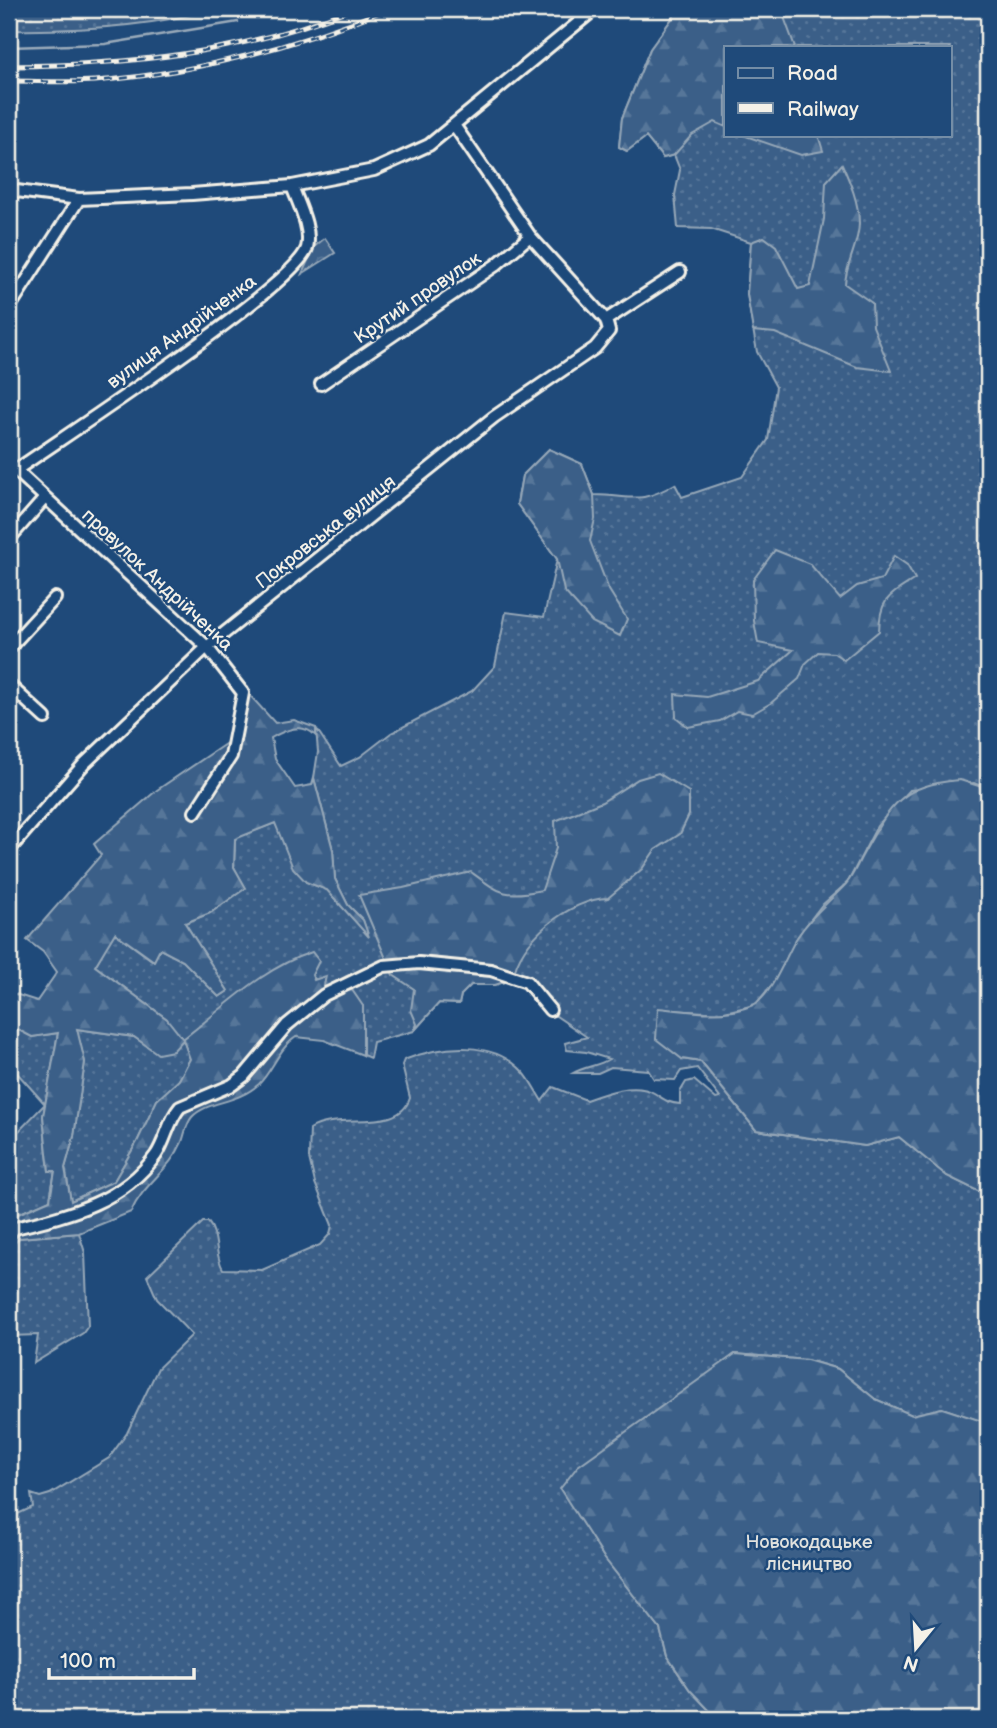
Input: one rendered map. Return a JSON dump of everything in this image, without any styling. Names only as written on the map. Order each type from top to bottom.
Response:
[{"type":"street","points":[[9,190],[79,199],[292,186],[374,170],[429,145],[595,9]]},
{"type":"street","points":[[453,125],[530,236],[606,320],[680,272]]},
{"type":"street","name":"вулиця Андрійченка","points":[[12,467],[262,295],[303,256],[307,236],[292,186]]},
{"type":"street","points":[[9,308],[79,199]]},
{"type":"street","name":"Крутий провулок","points":[[321,384],[496,265],[530,236]]},
{"type":"street","name":"Покровська вулиця","points":[[9,850],[84,764],[207,647],[515,401],[595,348],[609,331],[606,320]]},
{"type":"street","name":"провулок Андрійченка","points":[[12,467],[207,647],[243,693],[231,756],[195,812]]},
{"type":"street","points":[[9,539],[45,498]]},
{"type":"street","points":[[9,648],[55,598]]},
{"type":"street","points":[[9,685],[45,718]]},
{"type":"street","points":[[9,1234],[15,1228],[76,1212],[107,1200],[136,1176],[157,1153],[180,1107],[218,1093],[244,1076],[287,1025],[324,995],[361,975],[384,966],[419,963],[491,970],[527,982],[550,1010]]},
{"type":"green space","points":[[9,9],[216,9],[139,24],[87,29],[9,30]]},
{"type":"green space","points":[[679,9],[988,9],[988,789],[974,783],[910,790],[877,826],[848,882],[821,906],[798,936],[775,981],[755,1005],[720,1013],[658,1009],[682,1059],[701,1062],[756,1130],[865,1146],[899,1137],[947,1176],[988,1196],[986,1423],[942,1408],[912,1415],[875,1399],[838,1369],[807,1360],[735,1354],[561,1489],[605,1559],[660,1629],[667,1656],[690,1690],[712,1713],[702,1719],[9,1719],[9,1518],[33,1507],[31,1494],[40,1497],[50,1494],[109,1458],[127,1433],[158,1368],[192,1335],[157,1299],[147,1276],[203,1222],[208,1222],[211,1227],[223,1269],[262,1270],[320,1245],[330,1234],[332,1225],[315,1183],[309,1158],[310,1129],[336,1121],[393,1116],[403,1109],[410,1098],[402,1065],[404,1060],[435,1051],[467,1048],[498,1055],[512,1062],[524,1073],[542,1101],[553,1087],[586,1100],[602,1094],[638,1088],[680,1104],[680,1092],[686,1082],[694,1080],[716,1099],[720,1098],[697,1068],[681,1071],[675,1080],[654,1079],[648,1070],[611,1067],[598,1073],[573,1073],[609,1059],[567,1050],[565,1043],[587,1037],[556,1016],[547,1015],[545,1007],[526,984],[513,979],[495,985],[471,985],[461,995],[459,1004],[439,1003],[414,1031],[373,1042],[370,1058],[363,1055],[363,1006],[331,995],[311,975],[207,1021],[183,1039],[190,1059],[179,1080],[157,1100],[114,1181],[71,1201],[65,1168],[74,1136],[85,1062],[76,1029],[134,1037],[158,1053],[167,1019],[95,966],[114,932],[153,961],[160,949],[183,961],[219,997],[228,991],[185,923],[210,913],[245,888],[234,867],[235,838],[275,823],[306,882],[327,890],[368,935],[363,920],[348,905],[335,879],[333,850],[314,778],[318,752],[316,728],[341,766],[360,757],[391,733],[472,691],[495,666],[506,612],[544,617],[557,559],[517,504],[522,476],[549,449],[582,464],[594,495],[643,497],[675,484],[682,497],[742,477],[768,440],[776,387],[757,352],[747,294],[751,242],[711,229],[678,228],[675,195],[680,170],[674,155],[663,158],[646,137],[627,151],[619,147],[622,118],[650,49]]},
{"type":"green space","points":[[679,9],[781,9],[795,46],[724,46],[724,126],[715,122],[692,135],[674,155],[663,158],[646,137],[627,151],[619,147],[622,118],[650,49]]},
{"type":"green space","points":[[746,136],[818,136],[823,151],[801,155]]},
{"type":"green space","points":[[842,164],[859,215],[857,238],[845,284],[872,303],[873,326],[891,371],[857,367],[775,333],[753,331],[747,294],[751,242],[764,237],[776,246],[798,289],[810,286],[824,219],[826,182]]},
{"type":"green space","points":[[325,238],[335,253],[302,274],[314,247]]},
{"type":"green space","points":[[549,449],[582,464],[594,495],[595,519],[590,541],[609,590],[627,619],[620,636],[592,622],[564,591],[557,559],[517,504],[522,476]]},
{"type":"green space","points":[[775,550],[810,564],[840,599],[857,586],[882,579],[894,556],[907,565],[915,579],[888,599],[881,611],[879,631],[844,660],[834,653],[818,652],[805,664],[799,679],[771,703],[752,714],[737,711],[720,721],[688,727],[676,717],[675,694],[707,697],[758,681],[793,650],[758,643],[754,621],[753,580]]},
{"type":"green space","points":[[246,691],[275,723],[294,720],[316,728],[316,736],[299,728],[271,738],[275,759],[295,788],[312,785],[314,778],[333,850],[335,879],[348,905],[363,920],[369,937],[327,890],[306,882],[293,868],[275,823],[235,839],[234,867],[246,888],[210,913],[185,923],[228,991],[219,997],[183,961],[160,949],[154,961],[115,933],[95,966],[167,1019],[183,1039],[260,978],[312,952],[319,961],[312,975],[314,980],[326,976],[324,985],[331,994],[350,987],[363,1006],[363,1055],[324,1040],[296,1037],[285,1047],[259,1084],[250,1091],[206,1108],[192,1117],[177,1152],[142,1193],[131,1212],[79,1233],[19,1238],[9,1249],[9,1218],[50,1200],[55,1171],[49,1171],[43,1116],[58,1033],[32,1037],[9,1025],[9,992],[37,1001],[57,972],[43,952],[27,940],[101,855],[94,844],[157,790],[234,738]],"holes":[[[77,1029],[134,1037],[158,1054],[173,1051],[183,1040],[190,1059],[179,1080],[157,1100],[114,1181],[71,1201],[65,1168],[74,1136],[85,1062]]]},
{"type":"green space","points":[[658,773],[689,792],[689,815],[680,834],[655,850],[642,869],[608,898],[578,906],[548,924],[525,950],[513,979],[495,985],[471,985],[461,995],[459,1004],[439,1003],[414,1031],[417,1024],[411,1010],[414,989],[393,975],[359,895],[471,872],[497,889],[511,894],[542,890],[556,848],[555,821],[602,802],[638,779]]},
{"type":"green space","points":[[960,780],[988,789],[988,1196],[947,1176],[899,1137],[865,1146],[756,1130],[701,1062],[682,1059],[656,1039],[658,1008],[718,1012],[742,1009],[760,1001],[772,985],[801,931],[848,881],[889,811],[910,793],[923,787]]},
{"type":"green space","points":[[9,1025],[32,1037],[58,1033],[43,1116],[49,1171],[55,1170],[50,1200],[9,1218],[9,1129],[15,1135],[45,1104],[9,1064]]},
{"type":"green space","points":[[79,1233],[85,1253],[88,1326],[83,1333],[34,1363],[38,1335],[9,1336],[9,1249],[19,1238]]},
{"type":"green space","name":"Новокодацьке лісництво","points":[[735,1354],[807,1360],[838,1369],[875,1399],[912,1415],[942,1408],[985,1422],[988,1416],[988,1719],[702,1719],[711,1712],[690,1690],[667,1656],[660,1629],[605,1559],[560,1489],[578,1466]]},
{"type":"waterway","points":[[9,47],[105,44],[238,22]]},
{"type":"railway","points":[[9,66],[96,63],[183,54],[268,37],[351,9]]},
{"type":"railway","points":[[9,81],[95,81],[207,65],[316,35],[387,9]]}]
